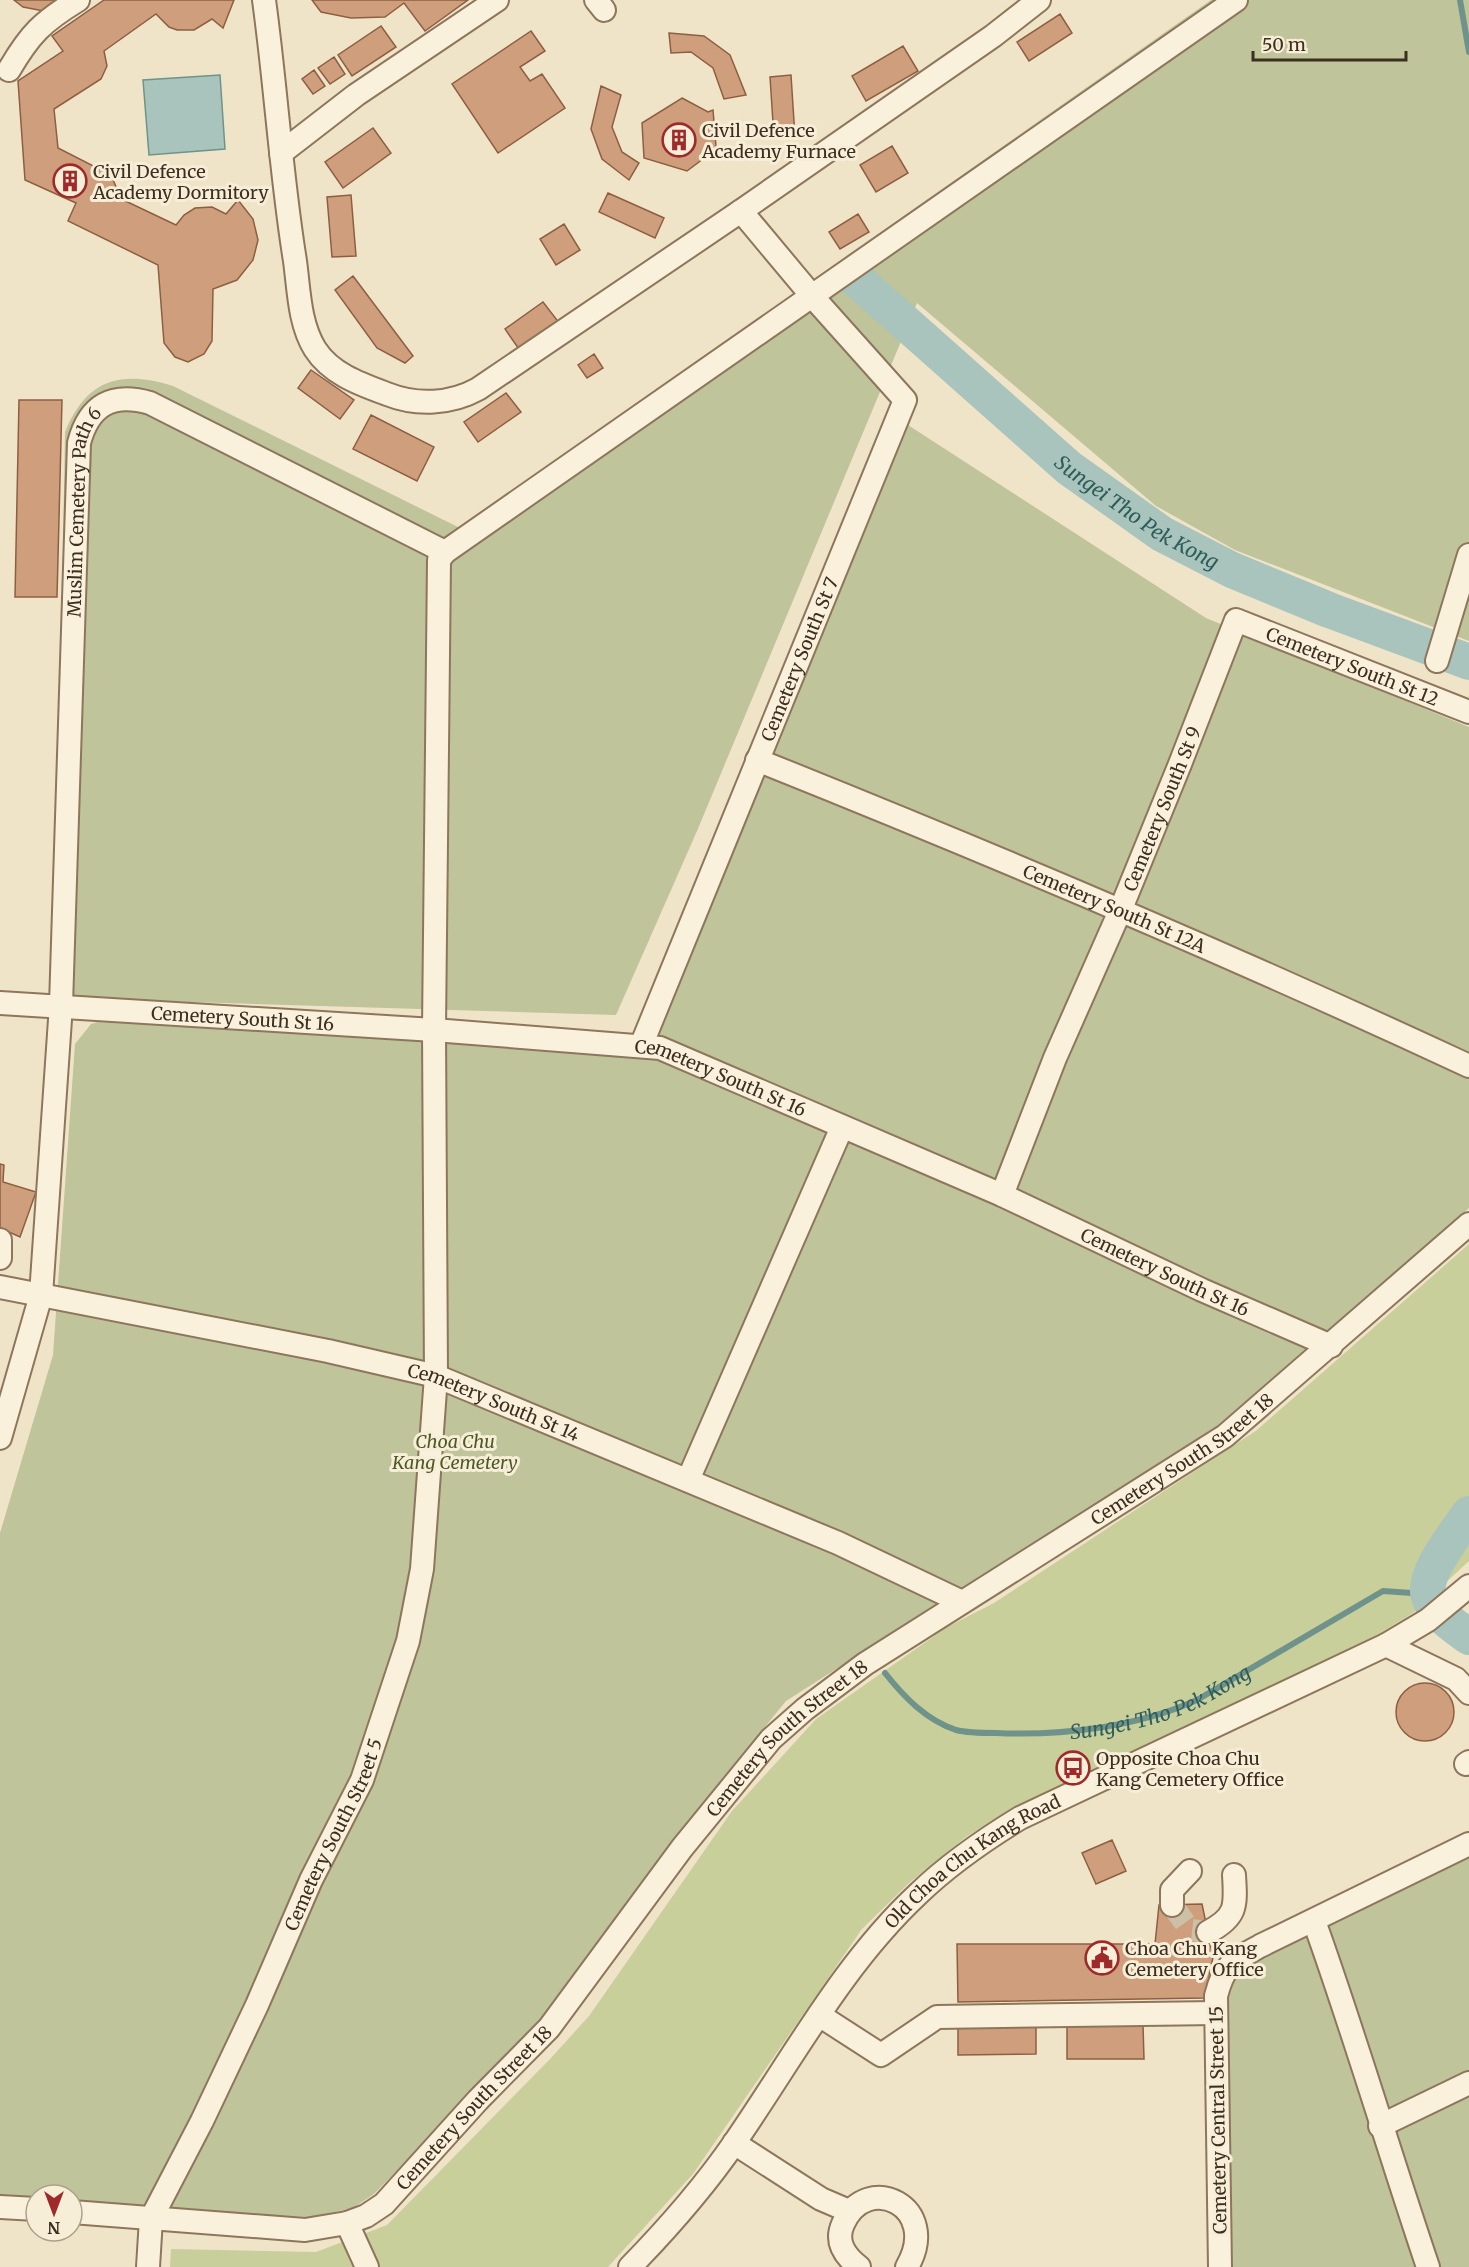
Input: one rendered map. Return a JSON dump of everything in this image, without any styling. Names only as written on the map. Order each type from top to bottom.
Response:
[{"type":"street","points":[[9,70],[27,40],[47,20],[78,0]]},
{"type":"street","points":[[264,0],[286,203],[308,334],[317,351],[332,368],[353,381],[394,397],[437,402],[461,399],[478,389],[741,211],[993,36],[1039,0]]},
{"type":"street","points":[[281,153],[356,96],[497,0]]},
{"type":"street","points":[[446,552],[1236,0]]},
{"type":"street","points":[[741,211],[812,296]]},
{"type":"street","name":"Cemetery South St 7","points":[[641,1046],[905,400],[812,296]]},
{"type":"street","name":"Muslim Cemetery Path 6","points":[[0,1438],[42,1295],[61,1005],[79,442],[84,422],[94,410],[110,401],[130,397],[150,403],[446,552]]},
{"type":"street","name":"Cemetery South Street 5","points":[[148,2267],[151,2219],[202,2121],[257,2005],[311,1880],[362,1780],[408,1641],[422,1569],[436,1376],[434,1030],[439,560],[446,552]]},
{"type":"street","points":[[1440,652],[1469,555]]},
{"type":"street","name":"Cemetery South St 12","points":[[1236,620],[1469,712]]},
{"type":"street","name":"Cemetery South St 9","points":[[1002,1195],[1055,1058],[1120,911],[1236,620]]},
{"type":"street","name":"Cemetery South St 12A","points":[[757,760],[909,821],[1120,911],[1329,1001],[1469,1066]]},
{"type":"street","name":"Cemetery South St 16","points":[[0,1003],[61,1005],[660,1047],[1002,1195],[1203,1290],[1331,1346]]},
{"type":"street","points":[[688,1480],[842,1127]]},
{"type":"street","name":"Cemetery South Street 18","points":[[84,2213],[305,2230],[347,2223],[366,2216],[384,2204],[478,2100],[549,2028],[682,1848],[771,1739],[805,1709],[866,1664],[1093,1522],[1225,1436],[1469,1224]]},
{"type":"street","points":[[0,1240],[0,1258]]},
{"type":"street","name":"Cemetery South St 14","points":[[0,1287],[328,1351],[436,1376],[838,1544],[962,1602]]},
{"type":"street","name":"Old Choa Chu Kang Road","points":[[630,2267],[685,2208],[734,2143],[819,2015],[877,1938],[918,1894],[974,1847],[1020,1818],[1386,1645],[1428,1620],[1461,1593]]},
{"type":"street","points":[[1386,1645],[1456,1679],[1469,1693]]},
{"type":"street","name":"Cemetery Central Street 15","points":[[1220,2267],[1216,2013],[1221,1978],[1228,1964],[1260,1946],[1469,1844]]},
{"type":"street","points":[[1172,1905],[1172,1890],[1190,1870]]},
{"type":"street","points":[[1208,1932],[1226,1922],[1236,1903],[1234,1875]]},
{"type":"street","points":[[1314,1921],[1350,2022],[1380,2126],[1428,2267]]},
{"type":"street","points":[[819,2015],[881,2055],[937,2017],[1216,2013]]},
{"type":"street","points":[[1380,2126],[1469,2083]]},
{"type":"street","points":[[734,2143],[821,2199],[849,2211]]},
{"type":"street","points":[[859,2267],[845,2256],[840,2232],[849,2211],[862,2201],[878,2198],[894,2200],[907,2210],[916,2223],[914,2254],[907,2267]]},
{"type":"street","points":[[0,2207],[24,2208]]},
{"type":"street","points":[[347,2223],[367,2267]]},
{"type":"green space","points":[[1211,0],[1469,0],[1469,641],[1235,550],[1156,506],[917,303],[697,831],[616,1015],[55,998],[65,432],[84,400],[95,390],[107,383],[137,379],[173,386],[460,528]]},
{"type":"green space","name":"Choa Chu Kang Cemetery","points":[[908,425],[1206,618],[1469,727],[1469,1208],[1216,1427],[786,1701],[673,1840],[540,2023],[374,2194],[353,2208],[311,2217],[264,2216],[84,2203],[84,2183],[24,2183],[24,2198],[0,2196],[0,1533],[53,1355],[75,1044],[91,1024],[104,1020],[645,1052]]},
{"type":"green space","points":[[1469,1244],[1469,1561],[1413,1613],[1370,1639],[1016,1806],[966,1837],[909,1883],[862,1929],[693,2174],[608,2267],[170,2267],[171,2249],[316,2252],[387,2225],[551,2058],[589,2016],[732,1811],[816,1719],[947,1627],[994,1603],[1257,1430]]},
{"type":"green space","points":[[1469,1850],[1469,2267],[1227,2267],[1224,2005],[1230,1980],[1245,1962]]},
{"type":"water","points":[[220,75],[225,149],[149,155],[143,80]]},
{"type":"building","points":[[14,0],[60,0],[54,13],[23,7]]},
{"type":"building","name":"Civil Defence Academy Dormitory","points":[[104,0],[234,0],[223,28],[212,19],[194,30],[177,30],[169,27],[156,14],[104,51],[107,66],[101,79],[54,109],[58,148],[111,175],[117,189],[117,197],[176,225],[184,215],[195,208],[212,207],[226,214],[238,200],[253,219],[258,240],[253,260],[237,280],[213,289],[212,341],[204,354],[188,362],[175,357],[164,343],[158,265],[68,221],[76,203],[25,180],[18,81],[63,51],[52,36]]},
{"type":"building","points":[[312,0],[468,0],[425,31],[404,3],[385,17],[351,18],[321,12]]},
{"type":"building","points":[[1060,14],[1072,33],[1029,61],[1017,42]]},
{"type":"building","points":[[381,26],[396,47],[352,76],[338,55]]},
{"type":"building","points":[[531,31],[545,51],[520,67],[530,81],[542,74],[565,108],[498,153],[452,84]]},
{"type":"building","points":[[669,33],[704,36],[730,55],[746,95],[724,99],[713,68],[691,52],[671,53]]},
{"type":"building","points":[[903,46],[918,71],[866,101],[852,76]]},
{"type":"building","points":[[334,57],[345,74],[330,84],[318,68]]},
{"type":"building","points":[[314,70],[325,86],[313,94],[302,79]]},
{"type":"building","points":[[791,75],[795,137],[774,138],[770,77]]},
{"type":"building","points":[[601,86],[621,95],[612,127],[622,152],[639,163],[629,180],[602,159],[591,129]]},
{"type":"building","name":"Civil Defence Academy Furnace","points":[[682,98],[708,112],[713,110],[717,158],[703,159],[687,171],[644,158],[642,123]]},
{"type":"building","points":[[373,128],[391,153],[343,188],[325,162]]},
{"type":"building","points":[[892,146],[908,173],[876,192],[860,165]]},
{"type":"building","points":[[608,193],[664,218],[655,238],[599,212]]},
{"type":"building","points":[[351,195],[356,256],[332,257],[327,197]]},
{"type":"building","points":[[858,214],[869,232],[840,249],[829,232]]},
{"type":"building","points":[[564,224],[580,250],[556,265],[540,239]]},
{"type":"building","points":[[353,276],[413,356],[405,363],[377,348],[335,290]]},
{"type":"building","points":[[543,302],[560,324],[521,352],[505,329]]},
{"type":"building","points":[[594,354],[603,368],[587,378],[578,365]]},
{"type":"building","points":[[311,370],[354,400],[340,419],[298,388]]},
{"type":"building","points":[[506,393],[521,412],[478,442],[464,422]]},
{"type":"building","points":[[19,400],[62,400],[57,597],[15,597]]},
{"type":"building","points":[[371,415],[434,447],[417,481],[353,449]]},
{"type":"building","points":[[0,1164],[4,1165],[3,1182],[36,1192],[20,1237],[0,1228]]},
{"type":"building","points":[[1425,1683],[1436,1685],[1446,1691],[1452,1701],[1454,1712],[1452,1723],[1446,1733],[1436,1739],[1425,1741],[1414,1739],[1404,1733],[1398,1723],[1396,1712],[1398,1701],[1404,1691],[1414,1685]]},
{"type":"building","points":[[1112,1840],[1126,1871],[1096,1884],[1082,1853]]},
{"type":"building","points":[[1202,1904],[1213,1957],[1205,1998],[958,2002],[957,1944],[1155,1944],[1159,1905]]},
{"type":"building","points":[[1067,2025],[1143,2025],[1144,2059],[1067,2059]]},
{"type":"building","points":[[1036,2027],[1036,2054],[958,2055],[958,2028]]},
{"type":"waterway","points":[[1460,0],[1469,52]]},
{"type":"waterway","name":"Sungei Tho Pek Kong","points":[[856,279],[1069,468],[1162,534],[1232,570],[1329,610],[1469,662]]},
{"type":"waterway","name":"Sungei Tho Pek Kong","points":[[1469,1514],[1435,1566],[1428,1588],[1429,1597],[1436,1609],[1446,1620],[1469,1637]]},
{"type":"waterway","name":"Sungei Tho Pek Kong","points":[[885,1673],[916,1707],[945,1726],[956,1730],[1021,1734],[1099,1728],[1150,1717],[1197,1700],[1383,1591],[1412,1593],[1429,1599]]},
{"type":"tunnel","points":[[1172,1905],[1190,1930],[1208,1932]]},
{"type":"place","name":"Civil Defence Academy Furnace","points":[[679,140]]},
{"type":"place","name":"Civil Defence Academy Dormitory","points":[[70,181]]},
{"type":"place","name":"Opposite Choa Chu Kang Cemetery Office","points":[[1073,1768]]},
{"type":"place","name":"Choa Chu Kang Cemetery Office","points":[[1102,1958]]}]
